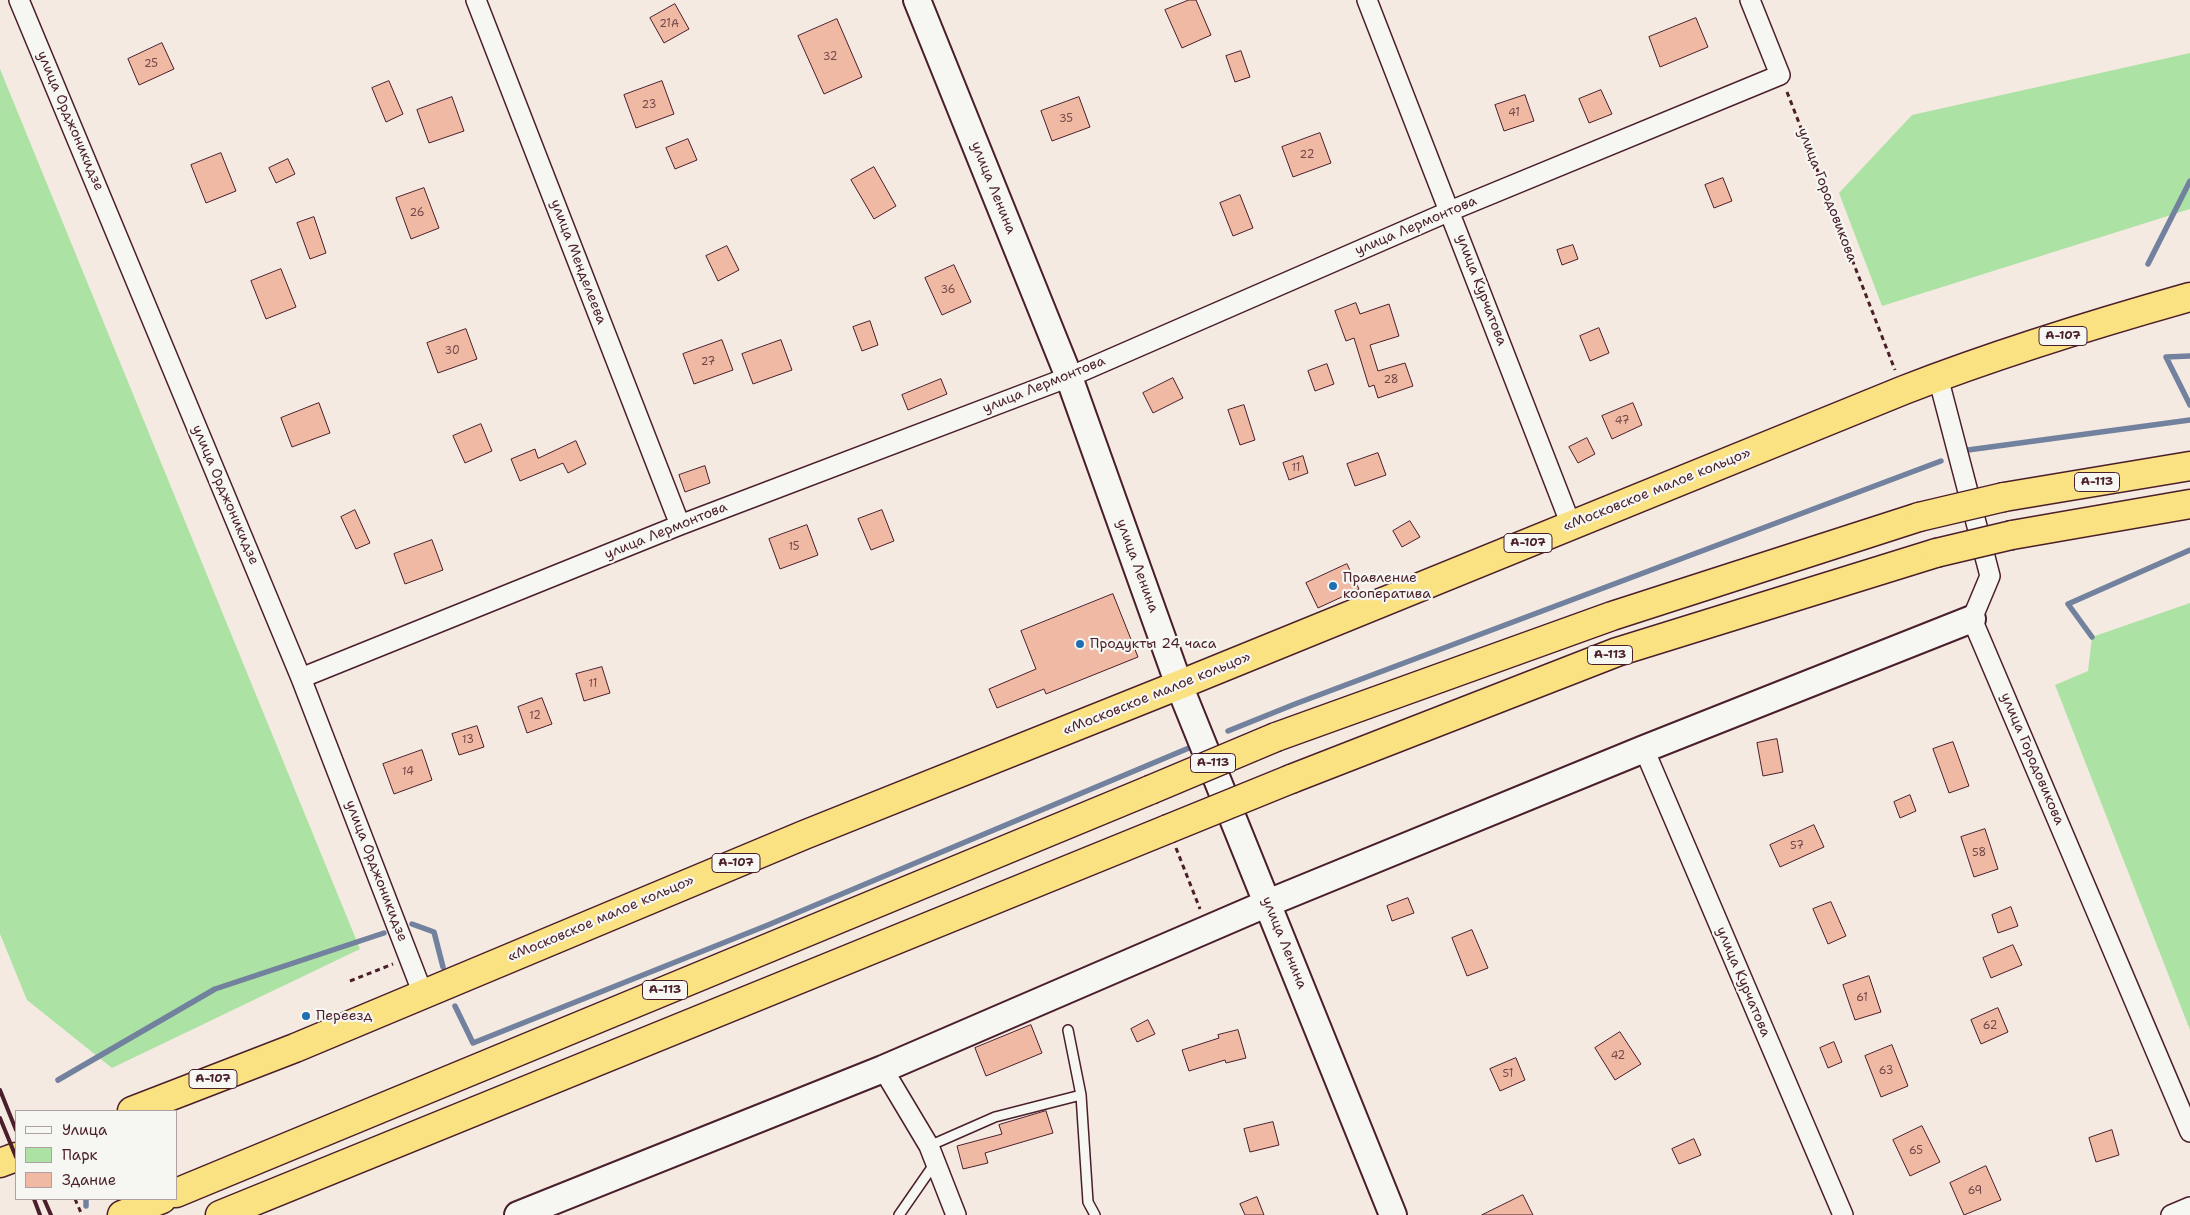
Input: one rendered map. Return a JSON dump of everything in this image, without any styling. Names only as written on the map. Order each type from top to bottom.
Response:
[{"type":"highway","name":"«Московское малое кольцо»","points":[[135,1110],[294,1048],[804,834],[1179,685],[1904,390],[2129,314],[2190,297]]},
{"type":"highway","name":"А-113","points":[[178,1192],[1276,737],[1612,616],[1919,517],[2004,497],[2190,466]]},
{"type":"highway","name":"А-113","points":[[220,1215],[1168,828],[1616,652],[1936,553],[2012,535],[2190,504]]},
{"type":"highway","points":[[0,1163],[15,1157]]},
{"type":"highway","name":"А-113","points":[[122,1215],[158,1200]]},
{"type":"street","name":"улица Орджоникидзе","points":[[20,0],[301,678],[423,994]]},
{"type":"street","name":"улица Менделеева","points":[[476,0],[680,525]]},
{"type":"street","name":"улица Ленина","points":[[917,0],[1069,377],[1179,685],[1393,1215]]},
{"type":"street","name":"улица Курчатова","points":[[1367,0],[1571,525]]},
{"type":"street","points":[[1750,0],[1780,75]]},
{"type":"street","name":"улица Лермонтова","points":[[301,678],[680,525],[1069,377],[1450,212],[1780,75]]},
{"type":"street","points":[[518,1215],[882,1069],[1268,903],[1644,749],[1972,619],[1990,576],[1938,377]]},
{"type":"street","name":"улица Городовикова","points":[[1972,619],[2190,1132]]},
{"type":"street","name":"улица Курчатова","points":[[1644,749],[1843,1215]]},
{"type":"street","points":[[882,1069],[932,1154],[956,1215]]},
{"type":"street","points":[[2170,1215],[2190,1207]]},
{"type":"lane","points":[[1068,1030],[1081,1095],[1088,1202],[1096,1215]]},
{"type":"lane","points":[[899,1215],[932,1154],[994,1117],[1081,1095]]},
{"type":"path","name":"улица Городовикова","points":[[1780,75],[1904,390]]},
{"type":"path","points":[[1168,828],[1195,896]]},
{"type":"path","points":[[350,981],[409,958]]},
{"type":"path","points":[[75,1200],[82,1215]]},
{"type":"green space","points":[[2190,53],[2190,209],[1882,306],[1839,193],[1912,115]]},
{"type":"green space","points":[[0,69],[360,949],[112,1068],[27,1000],[0,934]]},
{"type":"green space","points":[[2190,603],[2190,1030],[2055,685],[2088,671],[2092,637]]},
{"type":"building","points":[[1189,0],[1196,0],[1211,35],[1182,48],[1165,10]]},
{"type":"building","points":[[675,4],[689,29],[664,43],[650,18]]},
{"type":"building","points":[[1696,18],[1708,47],[1660,67],[1649,37]]},
{"type":"building","points":[[837,19],[862,77],[824,94],[798,36]]},
{"type":"building","points":[[162,43],[174,69],[139,85],[128,59]]},
{"type":"building","points":[[1241,51],[1250,77],[1235,82],[1226,56]]},
{"type":"building","points":[[389,81],[403,114],[386,122],[372,88]]},
{"type":"building","points":[[662,81],[674,114],[636,128],[624,95]]},
{"type":"building","points":[[1601,90],[1612,114],[1589,123],[1579,99]]},
{"type":"building","points":[[1525,95],[1534,121],[1504,131],[1495,105]]},
{"type":"building","points":[[452,97],[464,131],[429,143],[417,110]]},
{"type":"building","points":[[1079,97],[1090,127],[1052,141],[1041,111]]},
{"type":"building","points":[[1320,133],[1331,163],[1293,177],[1282,147]]},
{"type":"building","points":[[688,139],[697,160],[675,169],[666,148]]},
{"type":"building","points":[[221,153],[236,191],[206,203],[191,165]]},
{"type":"building","points":[[288,159],[295,174],[276,183],[269,168]]},
{"type":"building","points":[[874,167],[896,206],[874,219],[851,180]]},
{"type":"building","points":[[1723,178],[1732,201],[1714,208],[1705,185]]},
{"type":"building","points":[[424,188],[439,228],[411,239],[396,198]]},
{"type":"building","points":[[1240,195],[1253,228],[1233,236],[1220,203]]},
{"type":"building","points":[[314,217],[326,253],[310,259],[297,223]]},
{"type":"building","points":[[1573,245],[1578,259],[1562,265],[1557,250]]},
{"type":"building","points":[[727,246],[739,270],[718,281],[706,256]]},
{"type":"building","points":[[954,265],[971,302],[942,315],[925,278]]},
{"type":"building","points":[[281,269],[296,307],[266,319],[251,281]]},
{"type":"building","points":[[1356,303],[1360,314],[1389,304],[1399,336],[1370,345],[1378,371],[1405,363],[1413,386],[1378,398],[1374,385],[1369,387],[1354,338],[1346,341],[1335,311]]},
{"type":"building","points":[[870,321],[878,345],[862,351],[853,327]]},
{"type":"building","points":[[1599,328],[1609,353],[1590,361],[1580,336]]},
{"type":"building","points":[[466,329],[477,359],[438,373],[427,343]]},
{"type":"building","points":[[722,340],[733,370],[694,384],[683,354]]},
{"type":"building","points":[[781,340],[792,370],[753,384],[742,354]]},
{"type":"building","points":[[1327,364],[1334,384],[1315,391],[1308,371]]},
{"type":"building","points":[[1173,378],[1183,398],[1153,413],[1143,393]]},
{"type":"building","points":[[941,379],[947,394],[908,410],[902,395]]},
{"type":"building","points":[[319,403],[330,433],[292,447],[281,418]]},
{"type":"building","points":[[1633,403],[1642,425],[1612,439],[1602,416]]},
{"type":"building","points":[[1244,405],[1255,440],[1240,445],[1228,410]]},
{"type":"building","points":[[481,424],[492,451],[465,463],[453,436]]},
{"type":"building","points":[[1587,438],[1595,454],[1578,463],[1569,447]]},
{"type":"building","points":[[576,441],[586,464],[568,473],[563,463],[520,481],[511,459],[535,449],[538,458]]},
{"type":"building","points":[[1378,453],[1386,475],[1355,486],[1347,464]]},
{"type":"building","points":[[1303,456],[1308,473],[1289,480],[1283,463]]},
{"type":"building","points":[[705,466],[710,483],[685,492],[679,475]]},
{"type":"building","points":[[355,510],[370,543],[356,549],[341,517]]},
{"type":"building","points":[[882,510],[894,541],[871,550],[858,519]]},
{"type":"building","points":[[1410,521],[1420,537],[1402,547],[1393,531]]},
{"type":"building","points":[[807,525],[818,555],[780,569],[769,539]]},
{"type":"building","points":[[432,540],[443,570],[405,584],[394,554]]},
{"type":"building","name":"Правление кооператива","points":[[1347,564],[1359,589],[1318,608],[1306,583]]},
{"type":"building","name":"Продукты 24 часа","points":[[1113,594],[1138,657],[1046,694],[1044,689],[997,708],[989,689],[1036,669],[1021,631]]},
{"type":"building","points":[[602,667],[610,693],[584,701],[576,674]]},
{"type":"building","points":[[542,698],[552,724],[527,733],[518,707]]},
{"type":"building","points":[[477,726],[484,747],[459,755],[452,734]]},
{"type":"building","points":[[1777,739],[1783,772],[1763,776],[1757,743]]},
{"type":"building","points":[[1953,742],[1969,786],[1949,793],[1933,749]]},
{"type":"building","points":[[422,750],[432,780],[394,794],[383,764]]},
{"type":"building","points":[[1910,795],[1916,811],[1900,818],[1894,802]]},
{"type":"building","points":[[1814,825],[1824,847],[1780,867],[1770,845]]},
{"type":"building","points":[[1985,829],[1998,869],[1974,877],[1961,837]]},
{"type":"building","points":[[1408,898],[1414,913],[1392,921],[1387,906]]},
{"type":"building","points":[[1831,902],[1846,936],[1828,944],[1813,909]]},
{"type":"building","points":[[2011,907],[2018,926],[1998,933],[1992,915]]},
{"type":"building","points":[[1472,930],[1488,968],[1467,976],[1452,938]]},
{"type":"building","points":[[2013,945],[2022,965],[1991,978],[1983,958]]},
{"type":"building","points":[[1869,976],[1881,1012],[1855,1020],[1843,985]]},
{"type":"building","points":[[1998,1008],[2008,1032],[1981,1044],[1971,1020]]},
{"type":"building","points":[[1148,1020],[1155,1034],[1137,1042],[1131,1029]]},
{"type":"building","points":[[1031,1025],[1042,1053],[986,1076],[975,1048]]},
{"type":"building","points":[[1238,1030],[1246,1058],[1226,1063],[1225,1060],[1189,1071],[1182,1050],[1219,1038],[1218,1035]]},
{"type":"building","points":[[1620,1032],[1641,1064],[1615,1080],[1595,1048]]},
{"type":"building","points":[[1834,1042],[1842,1062],[1828,1068],[1820,1048]]},
{"type":"building","points":[[1892,1045],[1908,1086],[1881,1097],[1865,1056]]},
{"type":"building","points":[[1516,1058],[1525,1080],[1500,1091],[1490,1069]]},
{"type":"building","points":[[1046,1111],[1053,1133],[985,1153],[988,1163],[963,1169],[957,1146],[1002,1134],[999,1125]]},
{"type":"building","points":[[1273,1122],[1279,1145],[1250,1152],[1244,1129]]},
{"type":"building","points":[[1922,1126],[1940,1162],[1910,1176],[1893,1140]]},
{"type":"building","points":[[2112,1130],[2119,1155],[2096,1162],[2089,1138]]},
{"type":"building","points":[[1694,1139],[1701,1155],[1679,1164],[1672,1149]]},
{"type":"building","points":[[1986,1166],[2001,1200],[1964,1215],[1950,1183]]},
{"type":"building","points":[[1523,1195],[1533,1215],[1482,1215]]},
{"type":"building","points":[[1257,1197],[1264,1215],[1245,1215],[1240,1204]]},
{"type":"waterway","points":[[2148,264],[2190,181]]},
{"type":"waterway","points":[[2190,356],[2166,357],[2190,405]]},
{"type":"waterway","points":[[1968,450],[2190,420]]},
{"type":"waterway","points":[[1228,731],[1295,704],[1941,461]]},
{"type":"waterway","points":[[2092,637],[2068,604],[2190,550]]},
{"type":"waterway","points":[[455,1006],[473,1043],[768,925],[1196,745]]},
{"type":"waterway","points":[[412,924],[434,932],[443,967]]},
{"type":"waterway","points":[[58,1080],[215,989],[384,933]]},
{"type":"waterway","points":[[86,1200],[86,1206]]},
{"type":"railway","points":[[0,1090],[15,1128]]},
{"type":"railway","points":[[0,1118],[15,1155]]},
{"type":"railway","points":[[34,1200],[40,1215]]},
{"type":"railway","points":[[44,1200],[51,1215]]},
{"type":"place","name":"Правление кооператива","points":[[1333,586]]},
{"type":"place","name":"Продукты 24 часа","points":[[1080,644]]},
{"type":"place","name":"Переезд","points":[[306,1016]]}]
